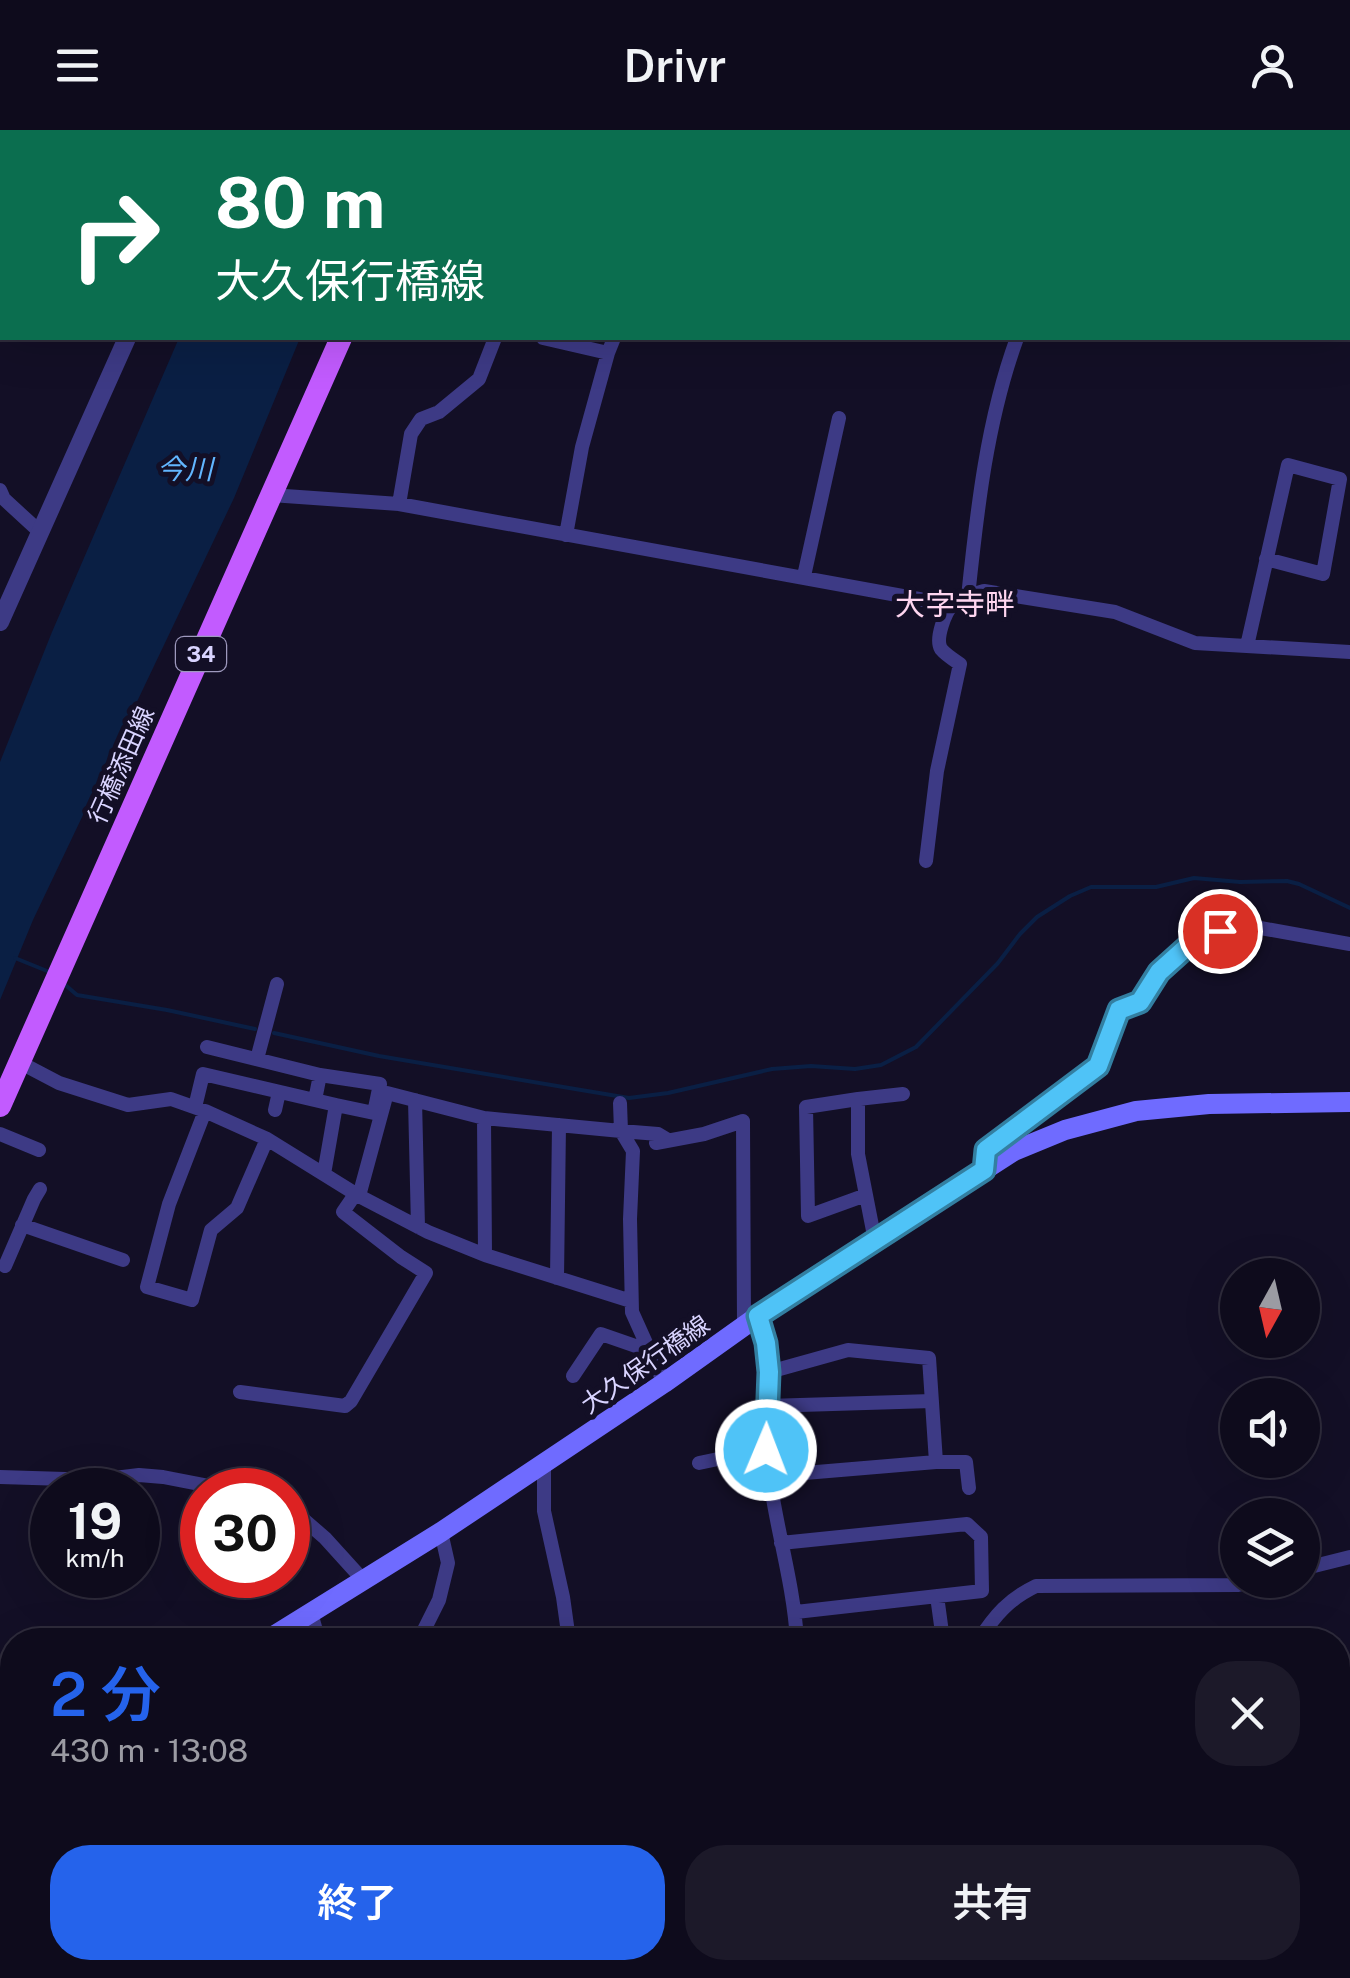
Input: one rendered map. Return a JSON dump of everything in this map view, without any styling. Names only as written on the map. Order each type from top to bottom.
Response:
[{"type":"main road","name":"行橋添田線","points":[[0,1106],[340,340]]},
{"type":"main road","name":"大久保行橋線","points":[[286,1628],[441,1532],[751,1321],[1014,1150],[1065,1130],[1136,1110],[1209,1104],[1350,1102]]},
{"type":"street","points":[[0,622],[126,340]]},
{"type":"street","points":[[399,504],[411,434],[420,419],[440,412],[478,379],[494,340]]},
{"type":"street","points":[[552,340],[608,353]]},
{"type":"street","points":[[566,535],[582,447],[613,340]]},
{"type":"street","points":[[968,596],[978,502],[1006,369],[1016,340]]},
{"type":"street","points":[[804,576],[839,418]]},
{"type":"street","points":[[1247,646],[1266,559],[1288,465],[1340,479],[1323,574],[1266,559]]},
{"type":"street","points":[[0,490],[12,508],[40,532]]},
{"type":"street","points":[[271,495],[399,504],[952,605]]},
{"type":"street","points":[[926,861],[937,771],[960,664],[938,645],[938,636],[952,605],[968,596],[984,591],[1114,612],[1195,643],[1350,652]]},
{"type":"street","points":[[984,1170],[986,1150],[1098,1066],[1119,1010],[1140,1002],[1159,972],[1206,933],[1254,927],[1350,944]]},
{"type":"street","points":[[254,1086],[277,984]]},
{"type":"street","points":[[207,1047],[320,1075],[380,1084],[374,1113],[202,1074],[200,1109],[147,1287],[192,1300],[211,1230],[237,1208],[266,1139]]},
{"type":"street","points":[[19,1062],[59,1082],[128,1105],[171,1098],[200,1109],[266,1139],[418,1226],[485,1255],[631,1301]]},
{"type":"street","points":[[315,1100],[320,1075]]},
{"type":"street","points":[[275,1110],[279,1092]]},
{"type":"street","points":[[240,1392],[346,1406],[426,1273],[344,1212],[358,1194],[387,1093],[484,1118],[658,1134],[663,1142],[743,1121],[751,1321],[766,1343],[766,1450],[797,1628]]},
{"type":"street","points":[[866,1196],[808,1216],[806,1107],[903,1094]]},
{"type":"street","points":[[858,1098],[858,1154],[874,1241]]},
{"type":"street","points":[[415,1100],[418,1226]]},
{"type":"street","points":[[620,1103],[622,1131],[633,1150],[632,1312],[664,1383]]},
{"type":"street","points":[[324,1174],[336,1105]]},
{"type":"street","points":[[484,1118],[485,1255]]},
{"type":"street","points":[[557,1278],[559,1125]]},
{"type":"street","points":[[0,1134],[39,1150]]},
{"type":"street","points":[[7,1267],[40,1189]]},
{"type":"street","points":[[22,1226],[123,1260]]},
{"type":"street","points":[[573,1376],[601,1334],[650,1351]]},
{"type":"street","points":[[769,1372],[848,1350],[929,1358],[936,1462]]},
{"type":"street","points":[[767,1406],[932,1402]]},
{"type":"street","points":[[699,1463],[766,1450]]},
{"type":"street","points":[[770,1476],[966,1462],[969,1488]]},
{"type":"street","points":[[544,1463],[544,1511],[567,1628]]},
{"type":"street","points":[[0,1476],[98,1480],[139,1475],[180,1480]]},
{"type":"street","points":[[781,1542],[967,1524],[982,1537],[982,1591],[796,1612]]},
{"type":"street","points":[[310,1526],[364,1581]]},
{"type":"street","points":[[425,1628],[439,1600],[448,1563],[441,1532]]},
{"type":"street","points":[[1320,1564],[1350,1557]]},
{"type":"street","points":[[987,1628],[1009,1601],[1036,1586],[1220,1586]]},
{"type":"street","points":[[937,1596],[941,1628]]},
{"type":"street","points":[[311,1612],[316,1628]]},
{"type":"water","name":"今川","points":[[178,340],[299,340],[234,498],[33,920],[0,1000],[0,762]]},
{"type":"waterway","points":[[274,1033],[379,1056],[629,1098],[772,1069],[855,1069],[881,1065],[916,1047],[1037,917],[1091,887],[1156,887],[1194,878],[1287,881],[1350,908]]},
{"type":"waterway","points":[[15,958],[52,973]]},
{"type":"waterway","points":[[63,983],[77,995],[255,1029]]},
{"type":"district","name":"大字寺畔","points":[[955,604]]},
{"type":"route","points":[[766,1450],[769,1372],[758,1316],[984,1170],[986,1150],[1098,1066],[1119,1010],[1140,1002],[1159,972],[1189,945],[1206,933],[1220,931]]}]
